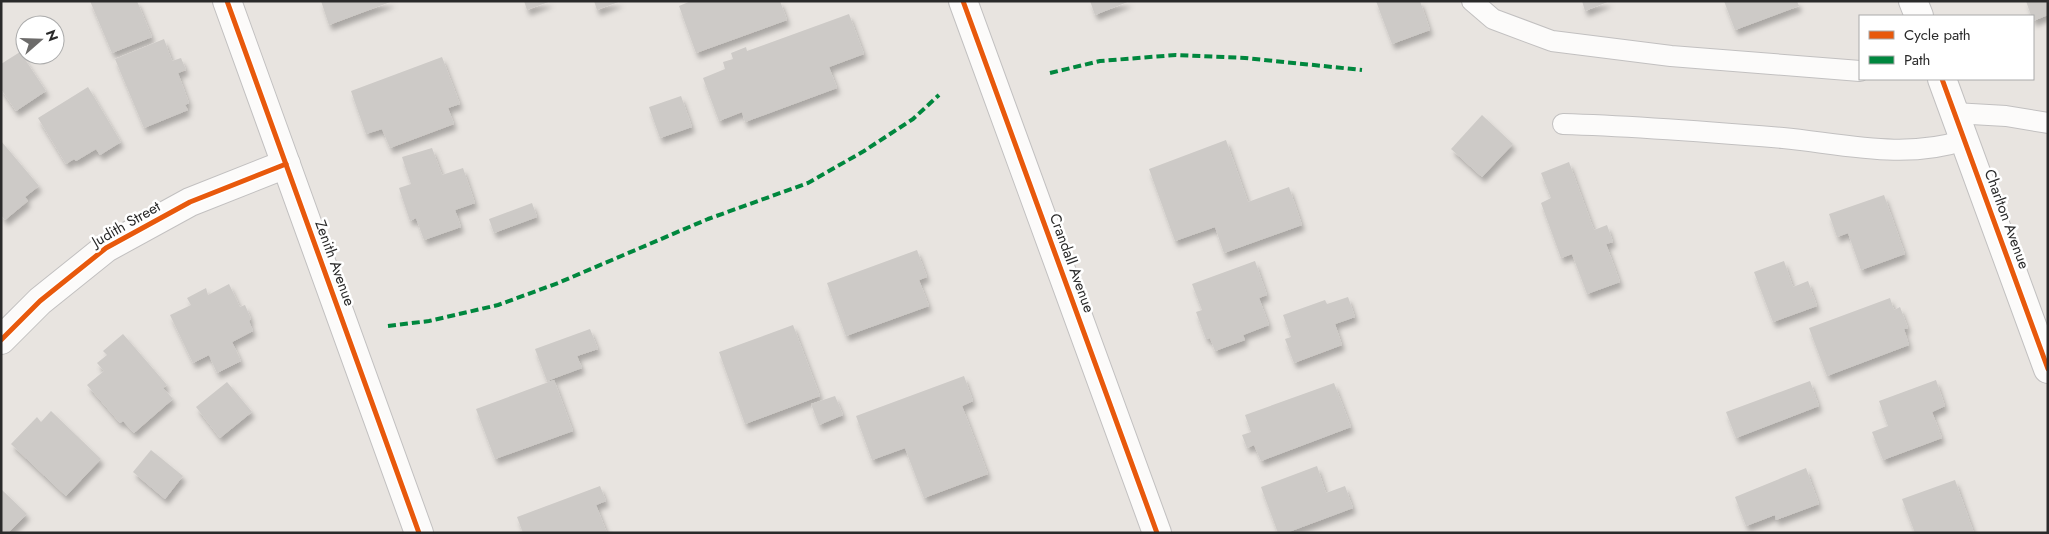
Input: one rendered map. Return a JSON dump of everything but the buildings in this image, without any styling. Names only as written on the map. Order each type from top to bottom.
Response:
[{"type":"street","name":"Zenith Avenue","points":[[227,1],[419,533]]},
{"type":"street","name":"Crandall Avenue","points":[[963,1],[1157,533]]},
{"type":"street","points":[[1913,1],[1918,15]]},
{"type":"street","name":"Charlton Avenue","points":[[1942,80],[2048,369]]},
{"type":"street","name":"Judith Street","points":[[1,340],[40,301],[106,248],[190,202],[286,164]]},
{"type":"lane","points":[[1472,1],[1493,19],[1552,41],[1671,56],[1859,71]]},
{"type":"lane","points":[[1954,112],[2006,116],[2048,123]]},
{"type":"lane","points":[[1563,124],[1636,127],[1776,138],[1880,149],[1946,146],[1964,140]]},
{"type":"marked path","points":[[1050,73],[1100,61],[1176,55],[1245,58],[1362,70]]},
{"type":"marked path","points":[[388,326],[429,321],[498,305],[558,283],[708,219],[808,183],[864,151],[913,119],[939,95]]},
{"type":"cycle path","points":[[227,1],[419,533]]},
{"type":"cycle path","points":[[963,1],[1157,533]]},
{"type":"cycle path","points":[[1942,80],[2048,369]]},
{"type":"cycle path","points":[[1,340],[40,301],[106,248],[190,202],[286,164]]}]
